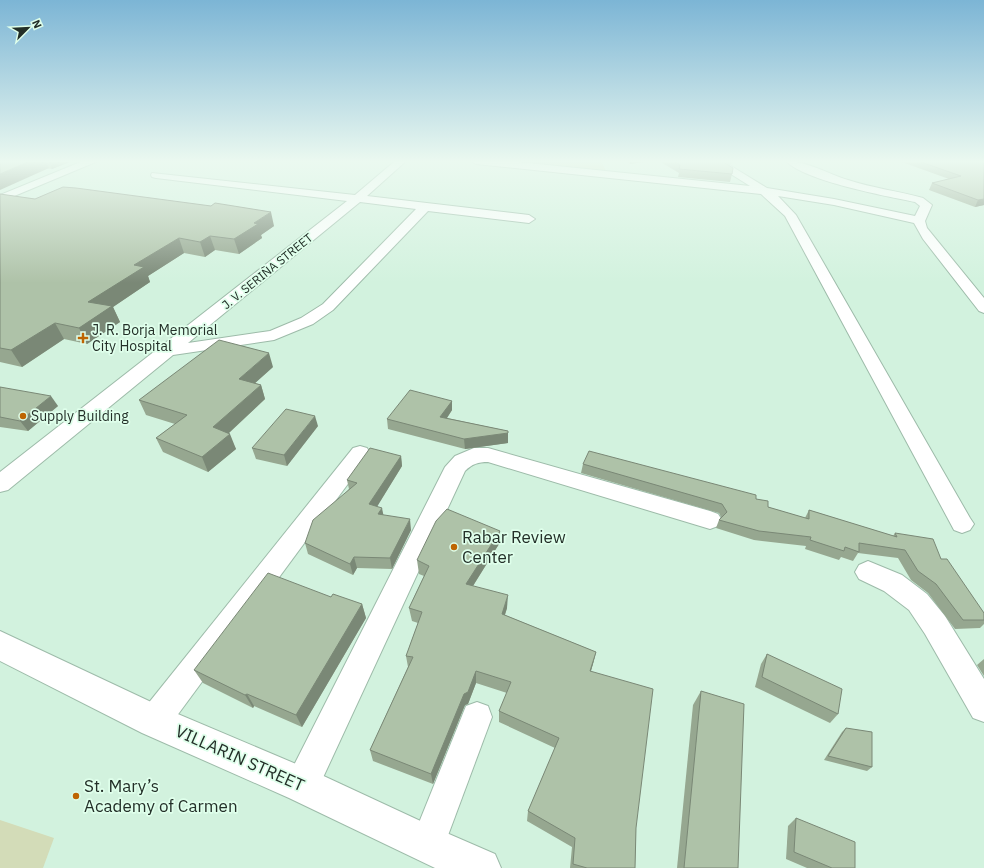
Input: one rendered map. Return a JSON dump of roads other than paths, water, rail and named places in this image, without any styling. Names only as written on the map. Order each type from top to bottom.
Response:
[{"type":"main road","name":"VILLARIN STREET","points":[[0,645],[154,721],[302,785],[428,845],[481,868]]},
{"type":"street","name":"J. V. SERIÑA STREET","points":[[0,484],[354,202]]},
{"type":"street","points":[[382,202],[529,219]]},
{"type":"street","points":[[778,202],[790,215],[962,524]]},
{"type":"street","points":[[831,202],[919,221]]},
{"type":"street","points":[[921,202],[926,205],[919,221],[920,228],[984,308]]},
{"type":"street","points":[[168,350],[274,335],[307,321],[328,307],[426,206]]},
{"type":"street","points":[[968,289],[984,290]]},
{"type":"street","points":[[154,721],[360,453]]},
{"type":"street","points":[[302,785],[456,467],[462,460],[470,456],[488,455],[710,520]]},
{"type":"street","points":[[868,572],[893,583],[918,602],[935,625],[984,708]]},
{"type":"street","points":[[428,845],[477,717]]},
{"type":"place","name":"J. R. Borja Memorial City Hospital","points":[[83,338]]},
{"type":"place","name":"Supply Building","points":[[23,416]]},
{"type":"place","name":"Rabar Review Center","points":[[454,547]]},
{"type":"place","name":"St. Mary’s Academy of Carmen","points":[[76,796]]}]
